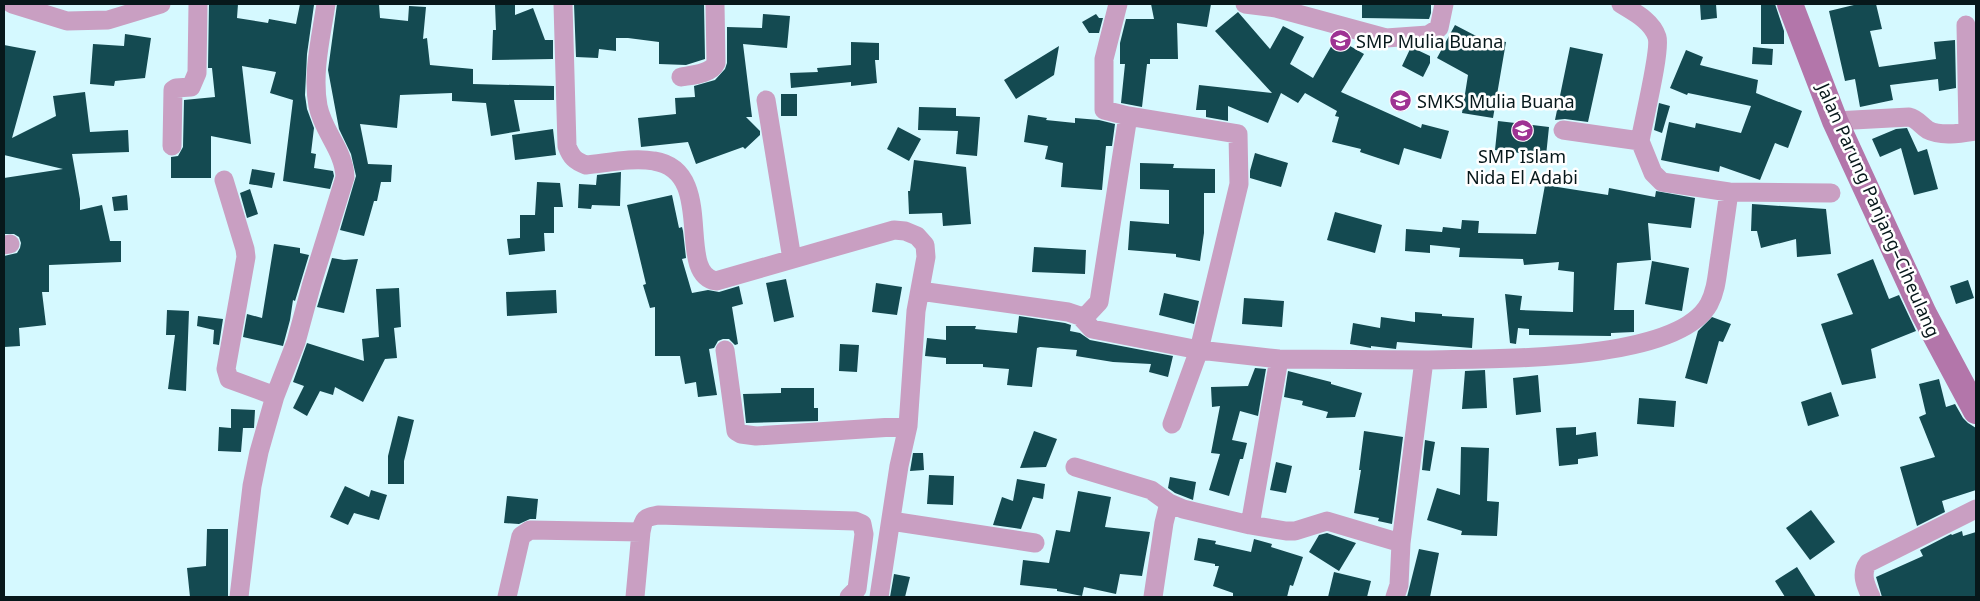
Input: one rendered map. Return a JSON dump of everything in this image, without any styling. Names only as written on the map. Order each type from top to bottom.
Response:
[{"type":"street","points":[[12,4],[67,20],[108,20],[133,8],[161,4]]},
{"type":"street","points":[[172,146],[173,90],[191,87],[197,73],[198,4]]},
{"type":"street","points":[[239,597],[252,486],[259,452],[275,396],[296,342],[345,177],[342,157],[318,107],[316,77],[326,4]]},
{"type":"street","points":[[563,4],[568,146],[570,155],[576,162],[586,165],[655,161],[678,171],[687,185],[693,214],[697,256],[702,273],[709,280],[716,281],[894,230],[905,231],[917,236],[925,245],[926,258],[916,311],[913,342],[908,426],[899,466],[879,597]]},
{"type":"street","points":[[681,77],[709,70],[716,63],[715,4]]},
{"type":"street","points":[[1118,4],[1104,59],[1104,110],[1128,116],[1238,134],[1239,184],[1199,350],[1172,424]]},
{"type":"street","points":[[1245,4],[1276,8],[1386,38],[1428,35],[1439,28],[1444,4]]},
{"type":"street","points":[[1621,4],[1650,24],[1658,38],[1640,141],[1653,173],[1662,182],[1729,192],[1831,193]]},
{"type":"street","name":"Jalan Parung Panjang–Ciheulang","points":[[1790,4],[1835,121],[1924,314],[1976,411]]},
{"type":"street","points":[[1835,121],[1909,117],[1915,118],[1929,130],[1937,132],[1972,131],[1966,25]]},
{"type":"street","points":[[766,100],[792,259]]},
{"type":"street","points":[[1083,320],[1099,302],[1128,116]]},
{"type":"street","points":[[1562,130],[1640,141]]},
{"type":"street","points":[[224,180],[246,258],[226,369],[229,378],[275,396]]},
{"type":"street","points":[[920,291],[1068,312],[1077,314],[1092,329],[1199,350],[1279,358],[1424,360],[1586,353],[1618,348],[1663,336],[1689,324],[1708,306],[1715,290],[1729,192]]},
{"type":"street","points":[[725,350],[736,431],[741,434],[756,436],[908,426]]},
{"type":"street","points":[[1250,525],[1279,358]]},
{"type":"street","points":[[1394,597],[1399,585],[1401,543],[1424,360]]},
{"type":"street","points":[[1075,467],[1151,490],[1169,503],[1183,509],[1250,525],[1295,531],[1327,521],[1401,543]]},
{"type":"street","points":[[1153,597],[1169,503]]},
{"type":"street","points":[[1871,597],[1864,582],[1864,567],[1868,563],[1976,509]]},
{"type":"street","points":[[635,597],[641,532],[644,520],[658,515],[855,521],[862,524],[864,534],[858,589],[848,597]]},
{"type":"street","points":[[891,521],[1035,542]]},
{"type":"street","points":[[507,597],[521,536],[525,532],[539,530],[641,532]]},
{"type":"building","points":[[209,4],[238,4],[237,18],[268,23],[269,19],[296,24],[300,4],[314,5],[307,54],[305,95],[307,109],[314,128],[311,153],[316,154],[314,168],[333,171],[334,176],[330,189],[283,181],[293,100],[270,93],[276,72],[242,66],[251,144],[211,136],[211,178],[171,178],[171,157],[178,156],[183,147],[184,100],[215,97],[212,68],[208,68]]},
{"type":"building","points":[[337,4],[379,4],[380,18],[408,21],[409,6],[426,7],[423,39],[427,38],[430,65],[473,69],[473,84],[554,86],[554,100],[514,100],[520,131],[491,136],[486,103],[452,101],[452,93],[400,95],[397,128],[360,124],[368,164],[392,165],[391,182],[381,182],[377,201],[374,201],[364,236],[340,230],[356,176],[351,154],[339,129],[328,70]]},
{"type":"building","points":[[495,4],[515,4],[515,15],[533,8],[545,40],[553,40],[553,59],[492,60],[493,30],[496,30]]},
{"type":"building","points":[[574,4],[704,4],[705,59],[686,65],[659,64],[659,42],[628,38],[616,38],[616,51],[599,49],[598,58],[576,57]]},
{"type":"building","points":[[1151,4],[1211,4],[1207,27],[1177,23],[1178,59],[1150,59],[1150,64],[1147,64],[1142,107],[1121,103],[1125,64],[1120,64],[1120,43],[1126,19],[1154,19]]},
{"type":"building","points":[[1362,4],[1431,4],[1431,13],[1429,19],[1362,18]]},
{"type":"building","points":[[1700,4],[1716,4],[1717,18],[1701,20]]},
{"type":"building","points":[[1761,4],[1775,4],[1784,31],[1784,44],[1761,44]]},
{"type":"building","points":[[1858,4],[1876,4],[1882,29],[1870,31],[1879,67],[1936,59],[1934,42],[1955,40],[1956,88],[1939,91],[1938,79],[1890,85],[1893,100],[1860,107],[1855,79],[1845,81],[1829,11]]},
{"type":"building","points":[[1238,12],[1270,49],[1283,26],[1304,37],[1290,64],[1313,78],[1336,38],[1364,54],[1341,92],[1421,128],[1422,124],[1449,131],[1441,159],[1404,148],[1399,165],[1360,152],[1361,149],[1332,142],[1339,117],[1335,116],[1337,111],[1305,93],[1298,103],[1281,93],[1268,123],[1228,106],[1228,121],[1206,117],[1206,110],[1196,110],[1199,85],[1272,93],[1215,31]]},
{"type":"building","points":[[763,14],[790,16],[787,48],[743,44],[752,117],[746,117],[760,131],[760,135],[745,149],[743,147],[696,164],[688,142],[641,147],[638,118],[676,114],[675,98],[695,97],[694,86],[715,80],[725,69],[727,63],[727,27],[762,28]]},
{"type":"building","points":[[1096,14],[1099,18],[1103,18],[1099,33],[1089,33],[1082,22]]},
{"type":"building","points":[[1455,25],[1478,37],[1506,42],[1493,118],[1462,113],[1468,75],[1437,58]]},
{"type":"building","points":[[125,34],[151,38],[145,78],[115,81],[114,86],[90,84],[93,44],[124,46]]},
{"type":"building","points":[[851,42],[879,43],[879,60],[875,60],[877,83],[851,86],[851,82],[791,88],[790,73],[818,72],[817,68],[851,65]]},
{"type":"building","points":[[4,45],[36,51],[12,138],[56,116],[53,96],[85,92],[90,132],[128,130],[129,152],[72,154],[80,199],[80,210],[102,205],[110,241],[121,241],[121,262],[49,265],[49,292],[42,292],[46,325],[19,328],[20,346],[4,347],[4,256],[17,253],[21,243],[19,237],[14,234],[4,234],[4,178],[63,169],[4,155]]},
{"type":"building","points":[[1059,46],[1054,75],[1016,99],[1004,80]]},
{"type":"building","points":[[1411,47],[1430,56],[1430,63],[1423,77],[1402,66]]},
{"type":"building","points":[[1570,47],[1603,54],[1588,122],[1565,119],[1555,120]]},
{"type":"building","points":[[1753,47],[1773,49],[1772,65],[1752,64]]},
{"type":"building","points":[[1686,50],[1703,57],[1700,65],[1758,80],[1756,93],[1802,111],[1788,148],[1775,143],[1760,180],[1720,166],[1719,172],[1661,160],[1669,122],[1695,128],[1696,123],[1741,133],[1751,106],[1688,93],[1687,95],[1670,88]]},
{"type":"building","points":[[781,94],[797,94],[797,116],[781,116]]},
{"type":"building","points":[[1659,103],[1670,106],[1662,133],[1654,130]]},
{"type":"building","points":[[919,107],[956,108],[956,116],[980,117],[977,156],[956,154],[958,131],[918,130]]},
{"type":"building","points":[[1028,115],[1047,118],[1046,120],[1075,123],[1075,118],[1099,120],[1115,124],[1112,146],[1106,146],[1102,190],[1061,187],[1063,163],[1045,159],[1048,146],[1024,142]]},
{"type":"building","points":[[1498,121],[1549,127],[1546,156],[1495,150]]},
{"type":"building","points":[[898,127],[921,139],[909,161],[887,149]]},
{"type":"building","points":[[1907,128],[1918,152],[1927,149],[1938,189],[1914,195],[1901,148],[1880,157],[1872,139],[1896,129]]},
{"type":"building","points":[[553,129],[556,155],[515,160],[512,135]]},
{"type":"building","points":[[1255,153],[1288,163],[1281,187],[1250,178]]},
{"type":"building","points":[[914,160],[966,167],[971,224],[943,226],[942,213],[909,214],[908,191],[910,191]]},
{"type":"building","points":[[1140,163],[1174,164],[1173,168],[1215,169],[1215,193],[1204,193],[1204,233],[1200,261],[1176,257],[1176,254],[1128,250],[1130,221],[1169,224],[1169,190],[1140,189]]},
{"type":"building","points":[[252,169],[275,173],[272,188],[249,184]]},
{"type":"building","points":[[621,172],[620,206],[592,205],[591,209],[578,208],[579,184],[596,185],[597,175]]},
{"type":"building","points":[[537,182],[560,183],[563,207],[554,207],[554,233],[544,233],[545,251],[509,255],[507,239],[520,238],[520,215],[535,215]]},
{"type":"building","points":[[1545,185],[1608,195],[1609,188],[1655,197],[1656,191],[1695,198],[1691,228],[1648,223],[1651,260],[1617,263],[1614,310],[1634,310],[1634,332],[1611,333],[1611,336],[1529,335],[1529,329],[1518,328],[1516,344],[1510,343],[1505,294],[1522,296],[1520,310],[1573,312],[1574,272],[1558,270],[1559,262],[1524,265],[1523,259],[1459,257],[1460,248],[1430,245],[1430,253],[1405,251],[1406,229],[1442,232],[1443,227],[1461,229],[1462,220],[1479,221],[1478,233],[1536,234]]},
{"type":"building","points":[[250,189],[258,214],[247,218],[240,193]]},
{"type":"building","points":[[127,195],[128,210],[114,211],[112,197]]},
{"type":"building","points":[[672,195],[679,228],[682,227],[683,231],[686,258],[682,259],[692,293],[708,290],[719,292],[739,286],[743,304],[732,307],[738,344],[735,345],[729,339],[723,339],[718,341],[714,348],[709,349],[717,395],[698,397],[696,382],[685,384],[680,356],[655,356],[655,307],[650,308],[643,285],[646,284],[627,205]]},
{"type":"building","points":[[1752,204],[1826,209],[1831,254],[1797,257],[1796,239],[1761,248],[1757,231],[1751,231]]},
{"type":"building","points":[[1335,212],[1382,225],[1375,253],[1327,240]]},
{"type":"building","points":[[274,244],[300,248],[300,253],[309,255],[295,301],[293,300],[283,346],[243,337],[247,314],[262,318]]},
{"type":"building","points":[[1034,247],[1086,250],[1085,274],[1032,272]]},
{"type":"building","points":[[332,258],[344,260],[358,259],[344,313],[317,307]]},
{"type":"building","points":[[1873,259],[1889,299],[1899,295],[1916,331],[1871,349],[1876,378],[1842,385],[1821,324],[1853,314],[1837,274]]},
{"type":"building","points":[[1652,261],[1689,268],[1682,311],[1645,304]]},
{"type":"building","points":[[786,279],[794,317],[774,322],[766,283]]},
{"type":"building","points":[[1968,280],[1974,298],[1956,304],[1950,286]]},
{"type":"building","points":[[876,283],[902,287],[897,315],[872,312]]},
{"type":"building","points":[[399,288],[401,327],[394,328],[397,358],[385,359],[363,402],[335,387],[333,395],[320,391],[307,416],[293,408],[304,386],[293,382],[307,343],[364,361],[362,339],[379,337],[376,289]]},
{"type":"building","points":[[556,290],[557,313],[507,316],[506,292]]},
{"type":"building","points":[[1164,293],[1199,301],[1194,324],[1159,315]]},
{"type":"building","points":[[1244,298],[1284,301],[1282,327],[1242,324]]},
{"type":"building","points":[[167,310],[189,311],[186,391],[168,389],[175,335],[166,335]]},
{"type":"building","points":[[1415,312],[1474,318],[1472,348],[1397,342],[1396,349],[1371,346],[1371,348],[1350,344],[1353,323],[1380,328],[1381,317],[1415,322]]},
{"type":"building","points":[[198,316],[223,319],[219,345],[213,344],[214,330],[197,326]]},
{"type":"building","points":[[1019,316],[1071,325],[1070,331],[1080,333],[1090,340],[1173,356],[1168,377],[1149,372],[1151,364],[1113,362],[1076,356],[1077,350],[1040,347],[1037,348],[1032,387],[1007,385],[1009,369],[983,367],[983,364],[946,364],[946,358],[925,356],[927,338],[946,340],[946,326],[976,326],[975,329],[1017,333]]},
{"type":"building","points":[[1712,317],[1731,324],[1723,342],[1719,341],[1707,384],[1685,378],[1698,331]]},
{"type":"building","points":[[840,344],[859,345],[857,372],[839,371]]},
{"type":"building","points":[[1255,368],[1266,369],[1258,416],[1240,411],[1232,440],[1247,443],[1229,496],[1209,490],[1220,454],[1211,453],[1220,406],[1212,407],[1211,387],[1248,386]]},
{"type":"building","points":[[1485,370],[1487,408],[1462,409],[1465,371]]},
{"type":"building","points":[[1288,371],[1331,382],[1331,384],[1362,393],[1355,417],[1326,418],[1328,412],[1302,405],[1303,401],[1284,397]]},
{"type":"building","points":[[1538,375],[1541,412],[1516,415],[1513,378]]},
{"type":"building","points":[[1939,379],[1946,407],[1955,404],[1963,418],[1976,428],[1976,490],[1942,501],[1945,512],[1917,526],[1900,467],[1935,457],[1919,417],[1926,414],[1919,384]]},
{"type":"building","points":[[781,388],[814,388],[814,408],[818,408],[818,421],[746,423],[743,394],[781,393]]},
{"type":"building","points":[[1831,392],[1839,416],[1808,426],[1801,402]]},
{"type":"building","points":[[1639,398],[1676,401],[1674,427],[1637,424]]},
{"type":"building","points":[[231,409],[255,410],[254,428],[243,428],[241,452],[218,451],[219,427],[231,428]]},
{"type":"building","points":[[398,416],[414,420],[404,461],[404,484],[388,484],[388,456]]},
{"type":"building","points":[[1576,427],[1576,435],[1596,432],[1598,456],[1578,459],[1578,464],[1559,466],[1556,428]]},
{"type":"building","points":[[1034,431],[1057,439],[1046,467],[1020,468]]},
{"type":"building","points":[[1364,431],[1403,437],[1392,524],[1378,521],[1379,518],[1354,513],[1361,470],[1359,470]]},
{"type":"building","points":[[1425,440],[1435,442],[1430,471],[1422,470]]},
{"type":"building","points":[[1461,447],[1489,448],[1487,501],[1499,502],[1497,536],[1461,535],[1462,531],[1427,520],[1437,488],[1460,495]]},
{"type":"building","points":[[913,453],[923,453],[924,470],[910,471]]},
{"type":"building","points":[[1276,462],[1292,466],[1286,493],[1270,490]]},
{"type":"building","points":[[929,475],[954,476],[953,505],[927,504]]},
{"type":"building","points":[[1170,477],[1196,482],[1193,500],[1168,488]]},
{"type":"building","points":[[1017,479],[1045,484],[1043,499],[1033,497],[1021,529],[993,525],[1002,497],[1013,501]]},
{"type":"building","points":[[345,486],[369,497],[371,490],[387,495],[379,520],[354,513],[348,525],[330,517]]},
{"type":"building","points":[[1078,491],[1111,497],[1105,527],[1150,532],[1142,576],[1120,574],[1116,594],[1084,587],[1082,596],[1057,591],[1057,589],[1020,585],[1023,560],[1049,563],[1056,530],[1070,532]]},
{"type":"building","points":[[507,496],[538,499],[536,519],[530,519],[519,524],[504,523]]},
{"type":"building","points":[[1811,510],[1835,542],[1810,560],[1786,528]]},
{"type":"building","points":[[207,529],[228,529],[228,597],[190,597],[187,568],[206,566]]},
{"type":"building","points":[[1962,531],[1963,536],[1976,532],[1976,597],[1882,597],[1876,577],[1923,556],[1920,550],[1951,534]]},
{"type":"building","points":[[1327,533],[1356,543],[1339,571],[1309,552],[1319,535]]},
{"type":"building","points":[[1198,538],[1216,541],[1215,544],[1251,552],[1254,539],[1272,544],[1271,547],[1303,557],[1293,586],[1290,585],[1287,597],[1233,597],[1233,593],[1213,586],[1219,566],[1194,560]]},
{"type":"building","points":[[1419,549],[1439,553],[1430,597],[1407,597]]},
{"type":"building","points":[[1797,567],[1816,597],[1785,597],[1775,581]]},
{"type":"building","points":[[1334,572],[1371,581],[1367,597],[1328,597]]},
{"type":"building","points":[[894,574],[910,577],[905,597],[890,597]]},
{"type":"place","name":"SMP Mulia Buana","points":[[1340,41]]},
{"type":"place","name":"SMKS Mulia Buana","points":[[1401,101]]},
{"type":"place","name":"SMP Islam Nida El Adabi","points":[[1522,131]]}]
